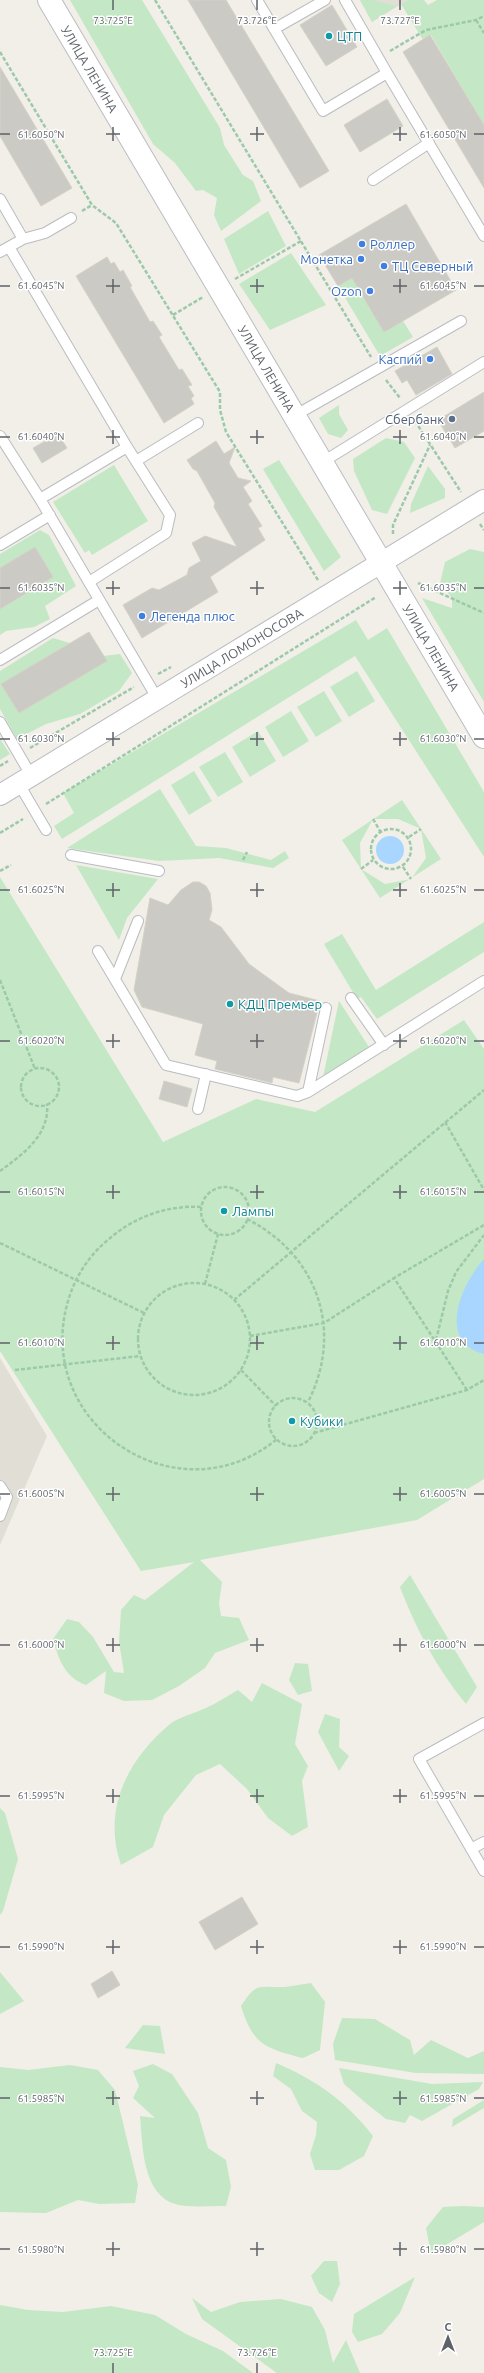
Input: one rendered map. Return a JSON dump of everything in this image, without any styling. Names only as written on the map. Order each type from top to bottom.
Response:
[{"type":"street","name":"УЛИЦА ЛЕНИНА","points":[[48,0],[484,737]]},
{"type":"street","name":"УЛИЦА ЛОМОНОСОВА","points":[[0,795],[157,698],[478,504]]},
{"type":"lane","points":[[257,0],[322,111],[387,72]]},
{"type":"lane","points":[[274,29],[325,0]]},
{"type":"lane","points":[[345,0],[484,236]]},
{"type":"lane","points":[[373,180],[429,143]]},
{"type":"lane","points":[[0,199],[24,239]]},
{"type":"lane","points":[[71,218],[45,233],[24,239],[5,249],[170,515],[166,533],[89,582]]},
{"type":"lane","points":[[294,416],[461,322]]},
{"type":"lane","points":[[321,463],[484,362]]},
{"type":"lane","points":[[136,461],[198,423]]},
{"type":"lane","points":[[0,436],[50,515],[157,698]]},
{"type":"lane","points":[[40,499],[127,447]]},
{"type":"lane","points":[[0,545],[50,515]]},
{"type":"lane","points":[[0,660],[100,600]]},
{"type":"lane","points":[[0,722],[25,780],[35,811],[46,830]]},
{"type":"lane","points":[[71,855],[159,871]]},
{"type":"lane","points":[[115,979],[138,921]]},
{"type":"lane","points":[[98,951],[166,1065],[297,1096],[308,1092],[484,982]]},
{"type":"lane","points":[[351,998],[384,1045]]},
{"type":"lane","points":[[308,1092],[326,1008]]},
{"type":"lane","points":[[198,1109],[206,1074]]},
{"type":"lane","points":[[0,1486],[6,1497],[0,1516]]},
{"type":"lane","points":[[484,1723],[419,1759],[484,1872]]},
{"type":"lane","points":[[471,1849],[484,1842]]},
{"type":"path","points":[[155,0],[378,369],[408,409],[430,444],[478,504],[484,530]]},
{"type":"path","points":[[379,58],[426,30],[476,20],[484,16]]},
{"type":"path","points":[[476,20],[484,33]]},
{"type":"path","points":[[0,52],[92,205],[116,223],[220,392],[220,410],[226,432],[320,583]]},
{"type":"path","points":[[393,537],[393,525],[430,444]]},
{"type":"path","points":[[416,579],[419,585],[484,613]]},
{"type":"path","points":[[0,833],[376,597]]},
{"type":"path","points":[[373,819],[380,831]]},
{"type":"path","points":[[396,828],[409,837],[412,853],[403,867],[387,870],[373,860],[370,844],[380,831],[396,828]]},
{"type":"path","points":[[409,837],[421,829]]},
{"type":"path","points":[[243,860],[247,852]]},
{"type":"path","points":[[361,868],[373,860]]},
{"type":"path","points":[[0,871],[11,865]]},
{"type":"path","points":[[403,867],[411,879]]},
{"type":"path","points":[[0,980],[35,1069]]},
{"type":"path","points":[[35,1069],[47,1070],[53,1073],[58,1084],[56,1096],[47,1104],[35,1105],[30,1103],[22,1093],[22,1081],[25,1076],[35,1069]]},
{"type":"path","points":[[234,1300],[484,1090]]},
{"type":"path","points":[[0,1171],[23,1153],[40,1134],[46,1117],[47,1104]]},
{"type":"path","points":[[445,1122],[484,1190]]},
{"type":"path","points":[[223,1187],[231,1188],[244,1197],[248,1204],[247,1219],[237,1232],[230,1235],[218,1234],[207,1228],[203,1222],[201,1208],[209,1193],[223,1187]]},
{"type":"path","points":[[201,1208],[172,1209],[135,1221],[118,1231],[103,1243],[90,1258],[76,1280],[65,1311],[63,1330],[65,1364],[72,1388],[92,1421],[121,1447],[157,1464],[176,1468],[215,1467],[252,1455],[277,1439]]},
{"type":"path","points":[[247,1219],[266,1229],[292,1251],[306,1271],[315,1288],[324,1323],[324,1346],[322,1365],[308,1402]]},
{"type":"path","points":[[250,1336],[324,1323],[394,1278],[484,1225]]},
{"type":"path","points":[[205,1284],[218,1234]]},
{"type":"path","points":[[436,1340],[448,1291],[456,1272],[484,1235]]},
{"type":"path","points":[[0,1243],[144,1313]]},
{"type":"path","points":[[394,1278],[436,1340],[467,1390]]},
{"type":"path","points":[[191,1282],[205,1284],[225,1292],[234,1300],[247,1319],[250,1336],[248,1354],[241,1370],[229,1383],[214,1392],[196,1395],[179,1394],[162,1386],[149,1374],[140,1356],[137,1342],[139,1324],[144,1313],[158,1294],[174,1286],[191,1282]]},
{"type":"path","points":[[15,1370],[140,1356]]},
{"type":"path","points":[[241,1370],[276,1406]]},
{"type":"path","points":[[314,1433],[467,1390],[484,1380]]},
{"type":"path","points":[[292,1398],[308,1402],[316,1414],[318,1422],[314,1433],[306,1442],[298,1446],[283,1443],[277,1439],[269,1424],[270,1416],[276,1406],[284,1399],[292,1398]]},
{"type":"shaded area","points":[[360,0],[408,0],[372,22]]},
{"type":"shaded area","points":[[0,1358],[47,1436],[0,1545]]},
{"type":"green space","points":[[70,0],[142,0],[220,128],[224,145],[243,175],[253,181],[261,201],[221,231],[214,215],[217,198],[203,190],[196,191],[175,163],[153,144]]},
{"type":"green space","points":[[360,0],[372,0],[397,6],[372,22]]},
{"type":"green space","points":[[408,0],[424,0],[428,5],[437,0],[484,0],[484,125],[431,35],[423,40],[401,4]]},
{"type":"green space","points":[[268,211],[286,246],[239,274],[224,239]]},
{"type":"green space","points":[[291,253],[326,305],[270,330],[239,284]]},
{"type":"green space","points":[[352,278],[403,321],[413,337],[380,356],[338,286]]},
{"type":"green space","points":[[339,405],[339,414],[348,430],[341,438],[328,434],[319,418]]},
{"type":"green space","points":[[386,438],[404,442],[415,458],[387,514],[372,510],[354,471],[353,459]]},
{"type":"green space","points":[[279,460],[341,557],[324,571],[263,469]]},
{"type":"green space","points":[[114,465],[148,521],[92,555],[89,550],[85,553],[53,502]]},
{"type":"green space","points":[[428,466],[445,489],[445,498],[410,513],[411,504]]},
{"type":"green space","points":[[40,530],[49,535],[76,586],[45,606],[50,619],[34,627],[6,631],[0,635],[0,554]]},
{"type":"green space","points":[[470,549],[484,552],[484,702],[422,598],[452,608],[452,598],[440,583],[445,562]]},
{"type":"green space","points":[[356,620],[368,640],[387,628],[484,792],[484,857],[355,656],[62,839],[54,826],[74,813],[63,793]]},
{"type":"green space","points":[[53,638],[70,643],[2,684],[19,713],[106,661],[103,656],[120,654],[132,673],[119,691],[80,714],[46,724],[17,739],[0,709],[0,671]]},
{"type":"green space","points":[[357,671],[375,701],[349,717],[330,687]]},
{"type":"green space","points":[[324,691],[342,721],[316,737],[297,707]]},
{"type":"green space","points":[[291,711],[309,741],[283,757],[265,727]]},
{"type":"green space","points":[[258,731],[276,761],[250,777],[232,747]]},
{"type":"green space","points":[[0,739],[10,754],[0,760]]},
{"type":"green space","points":[[225,752],[243,782],[218,797],[199,767]]},
{"type":"green space","points":[[194,771],[212,801],[189,815],[171,785]]},
{"type":"green space","points":[[160,789],[196,846],[226,848],[271,860],[285,851],[289,858],[273,868],[219,858],[159,861],[67,848]]},
{"type":"green space","points":[[402,800],[441,859],[412,877],[426,858],[421,829],[398,819],[374,819]]},
{"type":"green space","points":[[373,820],[360,843],[361,869],[342,840]]},
{"type":"green space","points":[[76,865],[158,879],[127,918],[119,940]]},
{"type":"green space","points":[[361,869],[385,884],[409,879],[380,898]]},
{"type":"green space","points":[[0,877],[163,1142],[256,1099],[315,1112],[464,1020],[484,1049],[484,1479],[417,1520],[200,1560],[222,1582],[219,1603],[221,1616],[239,1618],[249,1640],[215,1653],[205,1668],[179,1686],[152,1700],[124,1701],[104,1693],[106,1671],[86,1685],[79,1682],[68,1673],[64,1667],[53,1639],[67,1619],[79,1622],[93,1637],[114,1672],[124,1673],[119,1642],[121,1610],[134,1595],[145,1600],[194,1562],[141,1571],[0,1351]]},
{"type":"green space","points":[[484,922],[484,952],[377,1019],[361,997],[357,999],[324,944],[342,934],[376,990]]},
{"type":"green space","points":[[339,1001],[369,1047],[323,1077]]},
{"type":"green space","points":[[410,1575],[477,1687],[466,1704],[455,1691],[428,1648],[406,1603],[400,1587]]},
{"type":"green space","points":[[295,1663],[308,1664],[312,1691],[298,1695],[289,1680]]},
{"type":"green space","points":[[262,1683],[302,1704],[295,1744],[308,1766],[302,1781],[308,1827],[292,1836],[268,1818],[247,1789],[220,1764],[196,1775],[164,1815],[153,1847],[121,1865],[116,1845],[115,1825],[117,1806],[122,1787],[142,1753],[170,1724],[182,1717],[210,1706],[238,1690],[252,1702]]},
{"type":"green space","points":[[325,1714],[340,1719],[339,1747],[349,1756],[339,1771],[318,1732]]},
{"type":"green space","points":[[0,1808],[5,1813],[18,1859],[3,1911],[0,1915]]},
{"type":"green space","points":[[0,1972],[24,2001],[0,2014]]},
{"type":"green space","points":[[311,1983],[325,2002],[320,2050],[303,2058],[279,2051],[262,2043],[250,2029],[241,2006],[246,1998],[255,1989],[259,1988],[285,1987]]},
{"type":"green space","points":[[342,2018],[375,2019],[410,2040],[414,2055],[431,2040],[468,2058],[484,2051],[484,2074],[416,2073],[335,2060],[333,2044]]},
{"type":"green space","points":[[143,2025],[160,2026],[165,2054],[125,2048]]},
{"type":"green space","points":[[276,2063],[317,2084],[352,2112],[373,2136],[364,2156],[339,2170],[315,2170],[310,2154],[316,2135],[317,2122],[302,2111],[291,2089],[273,2076]]},
{"type":"green space","points":[[153,2064],[172,2074],[198,2113],[208,2148],[226,2160],[231,2187],[226,2206],[186,2206],[172,2203],[161,2195],[153,2185],[144,2158],[140,2116],[155,2118],[133,2098],[139,2086],[133,2071]]},
{"type":"green space","points":[[70,2065],[98,2070],[115,2090],[138,2185],[135,2203],[99,2204],[78,2200],[46,2213],[0,2212],[0,2067],[28,2070]]},
{"type":"green space","points":[[339,2068],[432,2084],[483,2082],[479,2089],[422,2121],[410,2115],[405,2123],[386,2119],[367,2104],[344,2084]]},
{"type":"green space","points":[[484,2100],[484,2108],[452,2127],[453,2119]]},
{"type":"green space","points":[[443,2207],[484,2207],[484,2222],[431,2254],[426,2228]]},
{"type":"green space","points":[[324,2261],[337,2261],[340,2284],[332,2302],[319,2293],[311,2276]]},
{"type":"green space","points":[[415,2277],[400,2313],[382,2334],[358,2342],[352,2332],[354,2314]]},
{"type":"green space","points":[[192,2298],[211,2312],[240,2302],[281,2299],[312,2307],[325,2330],[333,2363],[346,2340],[360,2373],[277,2373],[202,2319]]},
{"type":"green space","points":[[0,2305],[28,2310],[63,2312],[111,2306],[155,2315],[186,2334],[223,2351],[253,2373],[0,2373]]},
{"type":"water","points":[[390,836],[400,840],[404,850],[400,860],[390,864],[380,860],[376,850],[380,840]]},
{"type":"water","points":[[484,1259],[484,1354],[469,1347],[461,1338],[457,1325],[457,1311],[461,1297],[468,1283],[475,1270]]},
{"type":"building","points":[[188,0],[226,0],[329,171],[300,188]]},
{"type":"building","name":"ЦТП","points":[[332,5],[357,47],[326,66],[300,25]]},
{"type":"building","points":[[430,35],[484,125],[484,188],[403,52]]},
{"type":"building","points":[[0,67],[72,188],[41,206],[0,136]]},
{"type":"building","points":[[387,99],[403,126],[360,152],[344,125]]},
{"type":"building","name":"ТЦ Северный","points":[[406,204],[456,290],[384,332],[352,278],[338,286],[319,255]]},
{"type":"building","points":[[107,257],[111,264],[114,262],[120,272],[123,270],[132,286],[130,287],[150,322],[153,321],[162,335],[159,337],[179,370],[182,369],[192,385],[188,386],[194,396],[191,398],[194,404],[164,423],[76,276]]},
{"type":"building","name":"Каспий","points":[[437,347],[452,374],[416,395],[407,380],[402,383],[395,371]]},
{"type":"building","points":[[484,392],[484,431],[455,448],[438,420]]},
{"type":"building","points":[[58,434],[67,448],[42,463],[33,448]]},
{"type":"building","points":[[216,441],[224,454],[235,447],[229,463],[238,478],[251,481],[243,487],[252,501],[248,504],[262,526],[258,528],[265,540],[210,577],[218,592],[142,638],[123,605],[152,588],[159,590],[187,575],[189,568],[201,561],[192,543],[205,536],[237,547],[214,507],[215,503],[197,471],[193,469],[187,460]]},
{"type":"building","points":[[35,547],[53,577],[0,609],[0,568]]},
{"type":"building","points":[[89,632],[107,661],[19,713],[1,684]]},
{"type":"building","name":"КДЦ Премьер","points":[[193,882],[199,882],[206,886],[210,893],[212,910],[209,920],[221,927],[249,964],[289,993],[320,1001],[299,1083],[273,1077],[272,1083],[215,1069],[217,1061],[195,1055],[203,1024],[142,1007],[134,990],[150,898],[168,905],[181,890]]},
{"type":"building","points":[[164,1081],[192,1089],[187,1107],[159,1099]]},
{"type":"building","points":[[242,1897],[258,1924],[215,1950],[199,1922]]},
{"type":"building","points":[[112,1971],[120,1985],[98,1998],[91,1984]]},
{"type":"place","name":"ЦТП","points":[[329,36]]},
{"type":"place","name":"Роллер","points":[[362,244]]},
{"type":"place","name":"Монетка","points":[[361,259]]},
{"type":"place","name":"ТЦ Северный","points":[[384,266]]},
{"type":"place","name":"Ozon","points":[[370,291]]},
{"type":"place","name":"Каспий","points":[[430,359]]},
{"type":"place","name":"Сбербанк","points":[[452,419]]},
{"type":"place","name":"Легенда плюс","points":[[142,616]]},
{"type":"place","name":"КДЦ Премьер","points":[[230,1004]]},
{"type":"place","name":"Лампы","points":[[224,1211]]},
{"type":"place","name":"Кубики","points":[[292,1421]]}]
